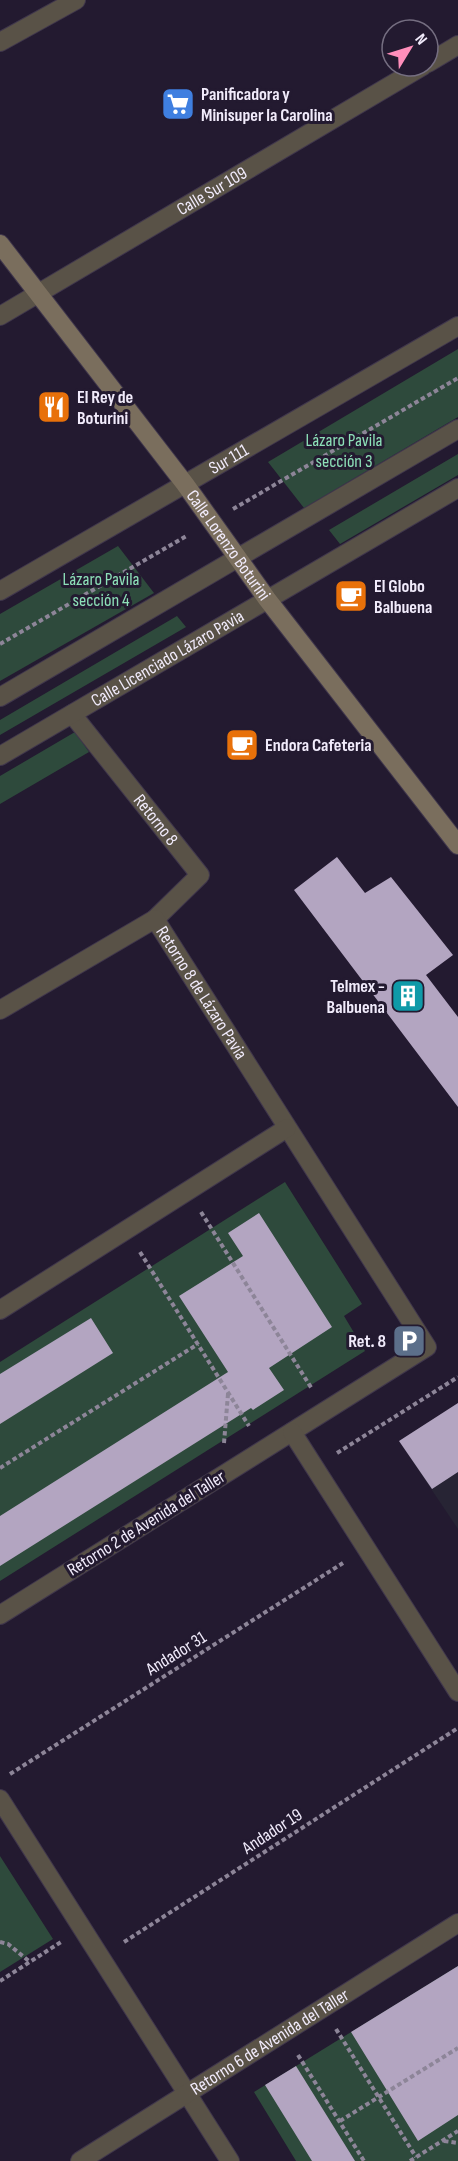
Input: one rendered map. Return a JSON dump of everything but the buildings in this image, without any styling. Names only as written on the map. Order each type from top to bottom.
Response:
[{"type":"main road","name":"Calle Lorenzo Boturini","points":[[0,244],[185,484],[267,599],[458,845]]},
{"type":"street","points":[[0,42],[76,0]]},
{"type":"street","points":[[440,56],[458,45]]},
{"type":"street","name":"Calle Sur 109","points":[[0,316],[403,78]]},
{"type":"street","name":"Sur 111","points":[[0,591],[458,326]]},
{"type":"street","points":[[0,697],[458,429]]},
{"type":"street","name":"Calle Licenciado Lázaro Pavia","points":[[0,756],[458,488]]},
{"type":"street","name":"Retorno 8","points":[[72,714],[200,875],[155,918]]},
{"type":"street","name":"Retorno 8 de Lázaro Pavia","points":[[0,1010],[155,918],[427,1347]]},
{"type":"street","points":[[0,1310],[287,1128]]},
{"type":"street","name":"Retorno 2 de Avenida del Taller","points":[[0,1615],[427,1347]]},
{"type":"street","points":[[292,1432],[458,1692]]},
{"type":"street","points":[[0,1799],[230,2161]]},
{"type":"street","name":"Retorno 6 de Avenida del Taller","points":[[80,2161],[458,1923]]},
{"type":"path","points":[[188,1191],[326,1410]]},
{"type":"path","points":[[126,1230],[264,1450]]},
{"type":"path","points":[[0,1468],[198,1344]]},
{"type":"path","points":[[315,1467],[458,1377]]},
{"type":"path","points":[[217,1479],[229,1393]]},
{"type":"path","name":"Andador 31","points":[[10,1774],[366,1548]]},
{"type":"path","name":"Andador 19","points":[[100,1957],[458,1728]]},
{"type":"path","points":[[0,1981],[82,1929]]},
{"type":"path","points":[[0,1942],[8,1944],[30,1962]]},
{"type":"path","points":[[323,2008],[416,2157]]},
{"type":"path","points":[[285,2033],[364,2161]]},
{"type":"path","points":[[340,2121],[458,2048]]},
{"type":"path","points":[[410,2161],[458,2131]]},
{"type":"path","points":[[443,2141],[458,2143]]},
{"type":"shaded area","points":[[458,1403],[458,1529],[399,1441]]},
{"type":"green space","name":"Lázaro Pavila sección 3","points":[[458,349],[458,417],[304,508],[268,462]]},
{"type":"green space","points":[[458,454],[458,475],[340,544],[329,530]]},
{"type":"green space","name":"Lázaro Pavila sección 4","points":[[118,546],[154,593],[0,681],[0,614]]},
{"type":"green space","points":[[177,616],[186,627],[0,735],[0,720]]},
{"type":"green space","points":[[75,732],[89,752],[0,804],[0,776]]},
{"type":"green space","points":[[285,1182],[362,1304],[344,1316],[365,1351],[0,1581],[0,1362]]},
{"type":"green space","points":[[0,1856],[53,1939],[0,1972]]},
{"type":"green space","points":[[458,1966],[458,2161],[296,2161],[254,2092]]},
{"type":"place","name":"Panificadora y Minisuper la Carolina","points":[[178,104]]},
{"type":"place","name":"El Rey de Boturini","points":[[54,407]]},
{"type":"place","name":"El Globo Balbuena","points":[[351,596]]},
{"type":"place","name":"Endora Cafeteria","points":[[242,745]]},
{"type":"place","name":"Telmex - Balbuena","points":[[408,996]]},
{"type":"place","name":"Ret. 8","points":[[409,1341]]}]
